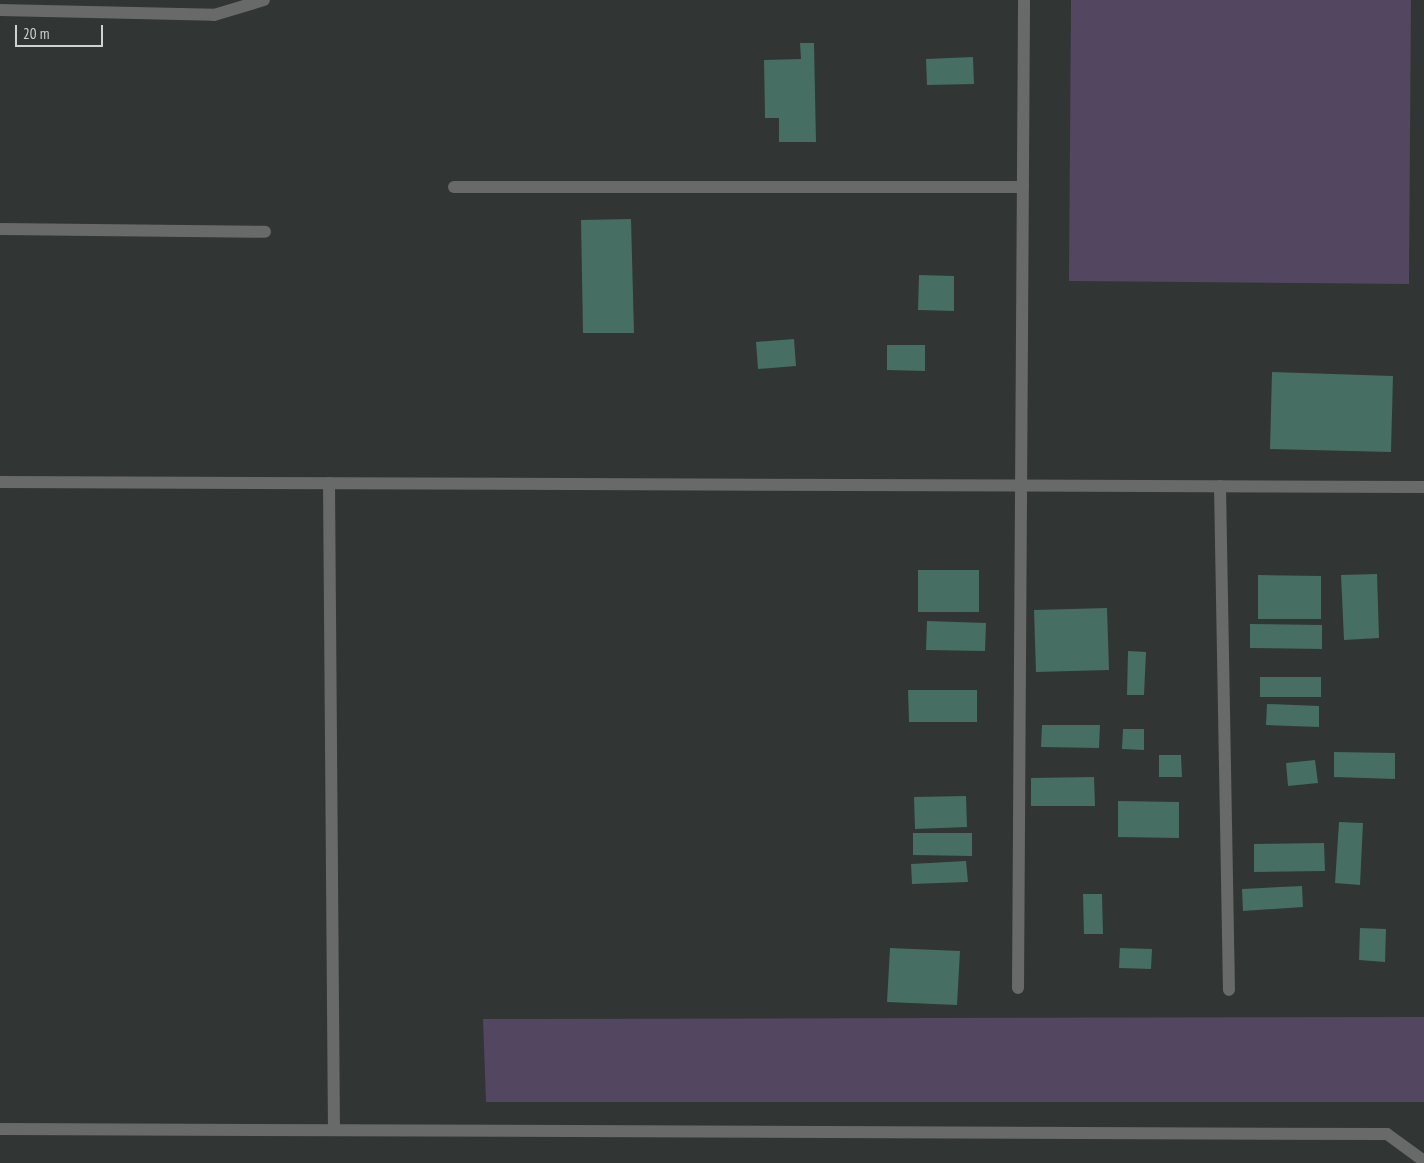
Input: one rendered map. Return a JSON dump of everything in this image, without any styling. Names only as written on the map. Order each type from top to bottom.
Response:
[{"type":"street","points":[[0,10],[214,15],[264,0]]},
{"type":"street","points":[[1018,988],[1023,486],[1024,0]]},
{"type":"street","points":[[454,188],[1023,187]]},
{"type":"street","points":[[0,229],[265,232]]},
{"type":"street","points":[[0,482],[1424,487]]},
{"type":"street","points":[[329,483],[334,1130]]},
{"type":"street","points":[[1220,486],[1229,990]]},
{"type":"street","points":[[0,1129],[1387,1134],[1424,1161]]},
{"type":"shaded area","points":[[1071,0],[1411,0],[1409,284],[1069,281]]},
{"type":"shaded area","points":[[1424,1017],[1424,1102],[486,1102],[483,1019]]},
{"type":"building","points":[[800,43],[814,43],[816,142],[779,142],[779,118],[765,118],[764,60],[801,59]]},
{"type":"building","points":[[973,57],[974,84],[927,85],[926,59]]},
{"type":"building","points":[[631,219],[634,333],[583,333],[581,220]]},
{"type":"building","points":[[919,275],[954,276],[954,311],[918,310]]},
{"type":"building","points":[[794,339],[796,366],[758,369],[756,342]]},
{"type":"building","points":[[887,345],[925,345],[925,371],[887,370]]},
{"type":"building","points":[[1272,372],[1393,376],[1391,452],[1270,449]]},
{"type":"building","points":[[918,570],[979,570],[979,612],[918,612]]},
{"type":"building","points":[[1377,574],[1379,638],[1344,640],[1341,575]]},
{"type":"building","points":[[1258,575],[1321,576],[1321,619],[1258,619]]},
{"type":"building","points":[[1107,608],[1109,670],[1036,672],[1034,610]]},
{"type":"building","points":[[927,621],[986,623],[985,651],[926,650]]},
{"type":"building","points":[[1250,624],[1322,625],[1322,649],[1250,648]]},
{"type":"building","points":[[1128,651],[1146,652],[1144,695],[1127,695]]},
{"type":"building","points":[[1260,677],[1321,677],[1321,697],[1260,697]]},
{"type":"building","points":[[908,690],[977,690],[977,722],[909,722]]},
{"type":"building","points":[[1267,704],[1319,706],[1319,727],[1266,725]]},
{"type":"building","points":[[1042,725],[1100,725],[1099,748],[1041,747]]},
{"type":"building","points":[[1123,729],[1144,729],[1144,750],[1122,749]]},
{"type":"building","points":[[1334,752],[1395,753],[1395,779],[1334,777]]},
{"type":"building","points":[[1159,755],[1181,755],[1182,777],[1159,777]]},
{"type":"building","points":[[1315,760],[1318,783],[1288,786],[1286,763]]},
{"type":"building","points":[[1094,777],[1095,806],[1031,806],[1031,778]]},
{"type":"building","points":[[966,796],[967,827],[915,829],[914,797]]},
{"type":"building","points":[[1118,801],[1179,802],[1179,838],[1118,837]]},
{"type":"building","points":[[1339,822],[1363,823],[1360,885],[1335,883]]},
{"type":"building","points":[[913,833],[972,833],[972,856],[913,855]]},
{"type":"building","points":[[1324,843],[1325,871],[1254,872],[1254,844]]},
{"type":"building","points":[[966,861],[968,882],[912,884],[911,864]]},
{"type":"building","points":[[1302,886],[1303,907],[1243,911],[1242,889]]},
{"type":"building","points":[[1083,894],[1102,894],[1103,934],[1084,934]]},
{"type":"building","points":[[1360,928],[1386,929],[1385,962],[1359,960]]},
{"type":"building","points":[[890,948],[960,951],[957,1005],[887,1002]]},
{"type":"building","points":[[1120,948],[1152,949],[1151,969],[1119,968]]}]
